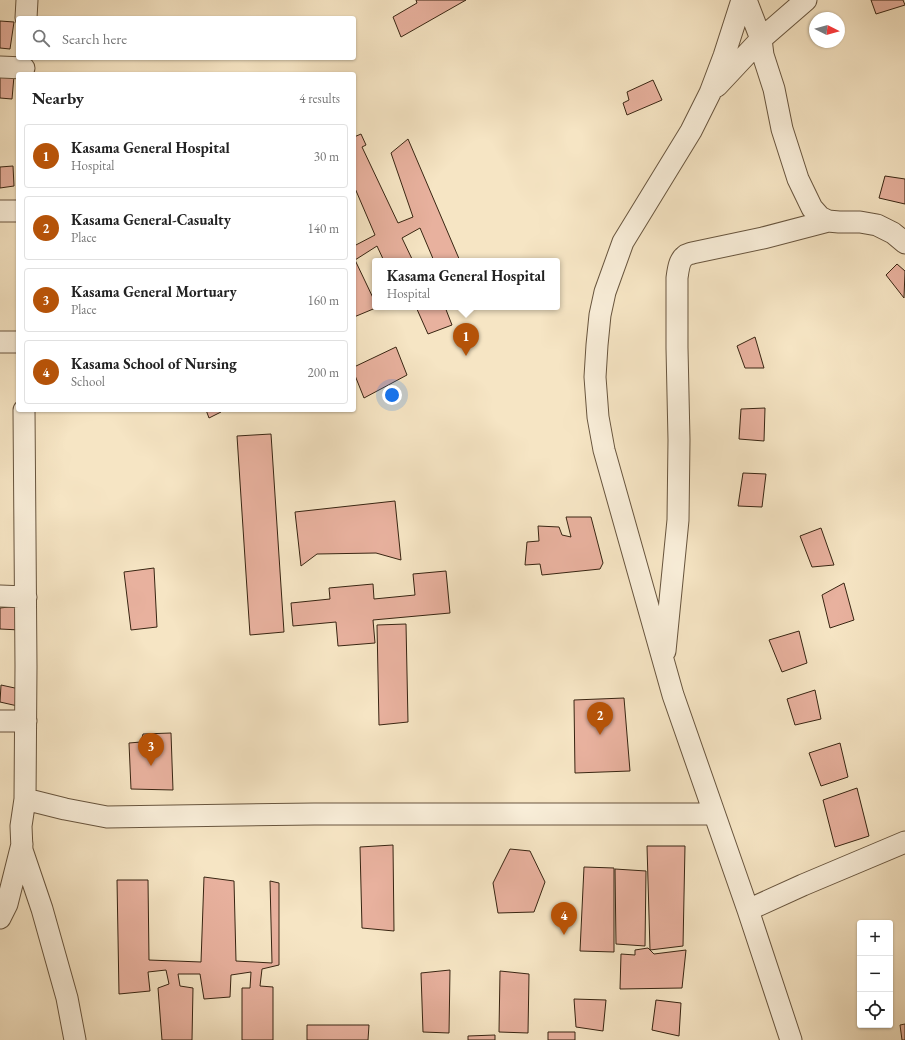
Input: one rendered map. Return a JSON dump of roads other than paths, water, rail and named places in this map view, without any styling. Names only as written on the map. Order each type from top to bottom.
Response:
[{"type":"street","points":[[26,16],[27,0]]},
{"type":"street","points":[[742,0],[710,93],[691,131],[623,242],[613,269],[600,315],[595,377],[598,417],[604,450],[673,695],[748,910],[791,1040]]},
{"type":"street","points":[[746,0],[761,39],[763,55],[774,89],[782,129],[798,179],[812,208],[820,217],[828,221]]},
{"type":"street","points":[[710,93],[761,39],[806,0]]},
{"type":"street","points":[[0,67],[24,67]]},
{"type":"street","points":[[0,211],[16,212]]},
{"type":"street","points":[[664,663],[678,520],[679,440],[677,278],[678,268],[681,261],[685,256],[692,253],[763,238],[828,221],[860,222],[877,225],[893,233],[905,243]]},
{"type":"street","points":[[0,342],[16,342]]},
{"type":"street","points":[[24,412],[26,721],[25,799],[21,826],[22,850],[42,909],[68,998],[75,1040]]},
{"type":"street","points":[[0,596],[26,597]]},
{"type":"street","points":[[0,721],[26,721]]},
{"type":"street","points":[[25,799],[106,818],[314,814],[714,814]]},
{"type":"street","points":[[748,910],[802,885],[905,842]]},
{"type":"street","points":[[0,918],[7,904],[22,844]]},
{"type":"place","name":"Kasama General Hospital","points":[[466,356]]},
{"type":"place","name":"Kasama General-Casualty","points":[[600,735]]},
{"type":"place","name":"Kasama General Mortuary","points":[[151,766]]},
{"type":"place","name":"Kasama School of Nursing","points":[[564,935]]}]
